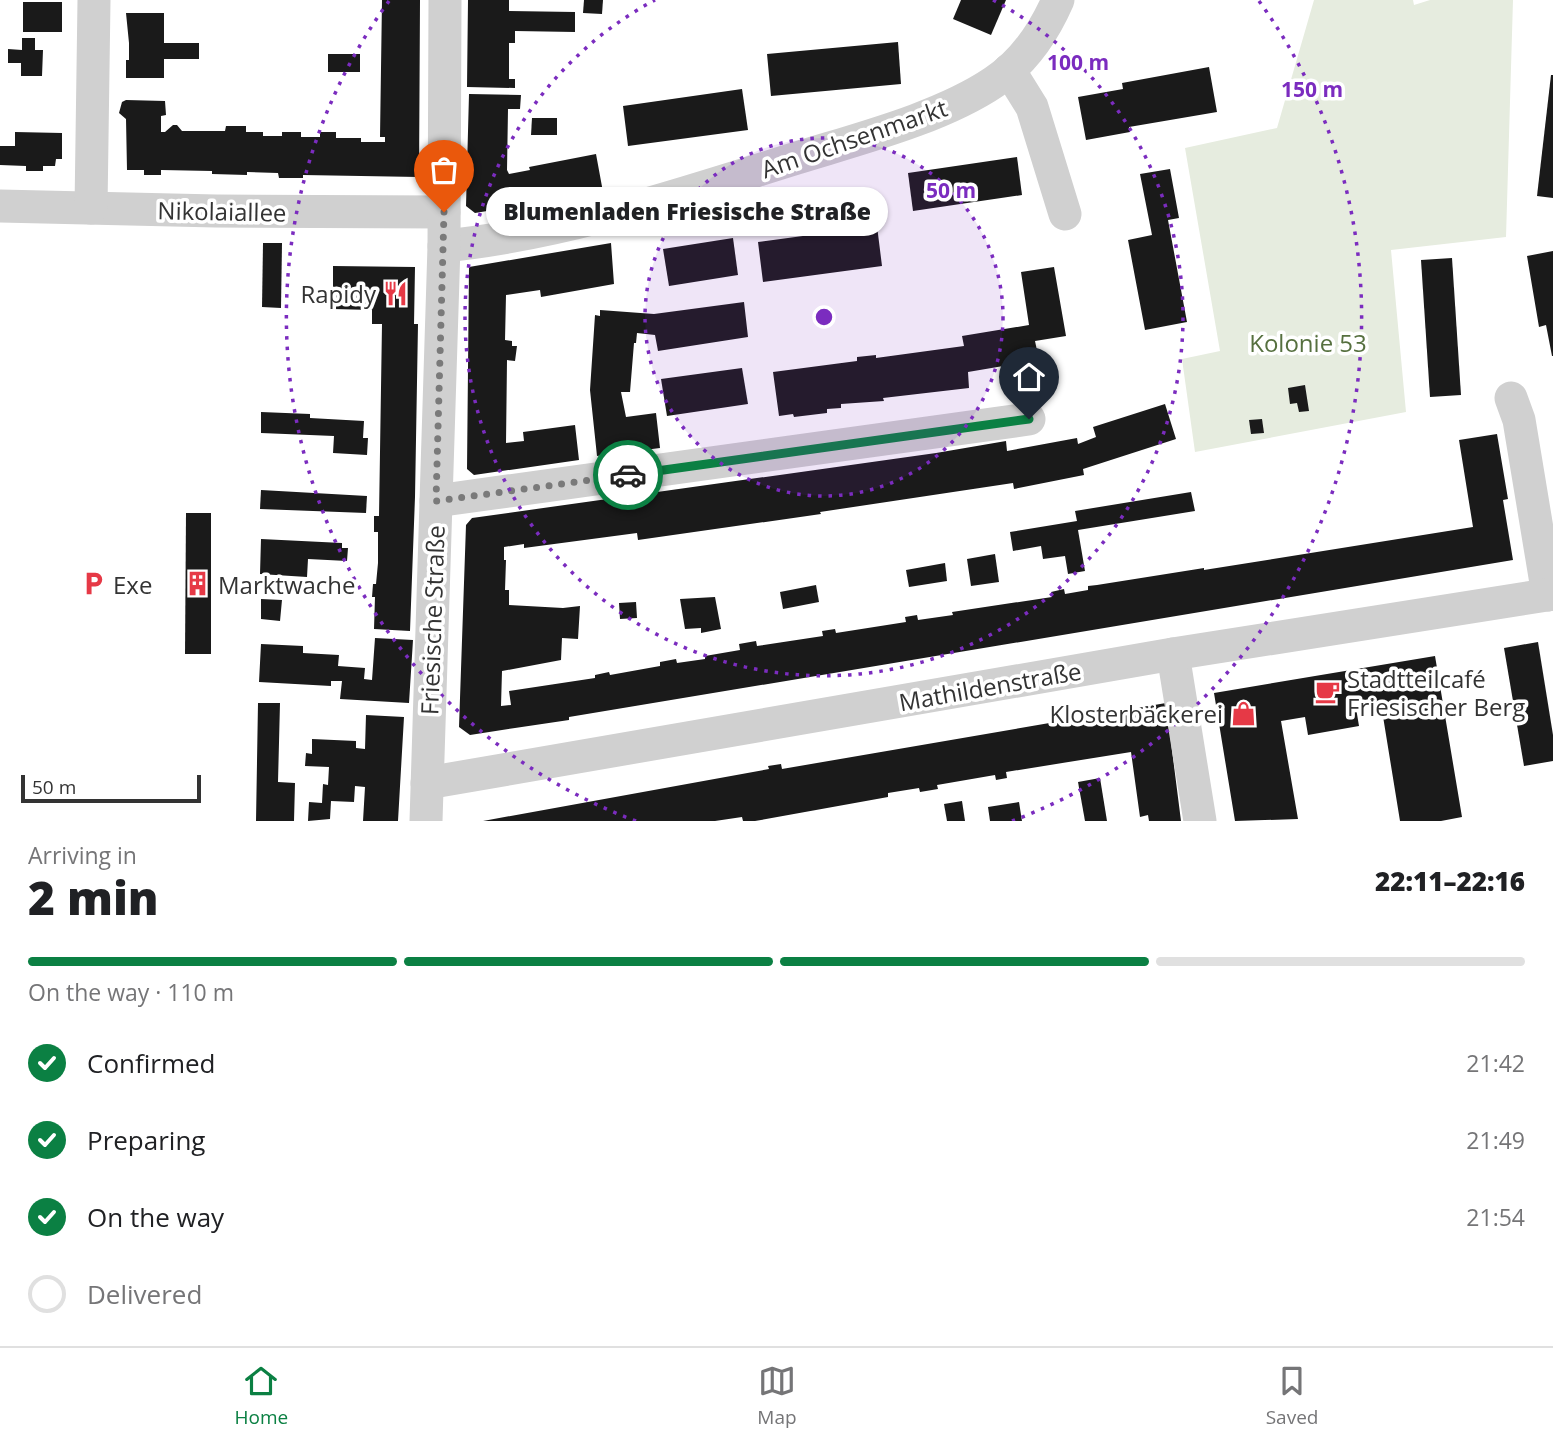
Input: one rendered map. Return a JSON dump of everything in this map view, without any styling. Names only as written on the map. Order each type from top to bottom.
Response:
[{"type":"street","points":[[92,208],[94,0]]},
{"type":"street","name":"Friesische Straße","points":[[426,821],[444,212],[445,0]]},
{"type":"street","name":"Am Ochsenmarkt","points":[[443,246],[538,233],[638,207],[872,135],[959,102],[994,82],[1027,53],[1041,34],[1058,0]]},
{"type":"street","points":[[1009,70],[1032,107],[1065,214]]},
{"type":"street","name":"Nikolaiallee","points":[[0,206],[444,212]]},
{"type":"street","points":[[1511,398],[1519,420],[1550,594]]},
{"type":"street","points":[[436,501],[1029,419]]},
{"type":"street","name":"Mathildenstraße","points":[[428,783],[1173,654],[1550,594]]},
{"type":"street","points":[[1173,654],[1200,821]]},
{"type":"green space","name":"Kolonie 53","points":[[1314,0],[1413,0],[1414,5],[1430,0],[1513,0],[1506,237],[1391,250],[1406,412],[1195,452],[1182,359],[1220,351],[1185,148],[1277,128]]},
{"type":"building","points":[[382,0],[420,0],[419,177],[303,175],[303,178],[279,178],[278,173],[247,172],[247,175],[161,170],[161,175],[144,175],[144,170],[127,170],[126,119],[119,113],[122,102],[126,100],[165,101],[166,115],[161,116],[161,132],[173,125],[177,125],[182,131],[225,131],[226,126],[246,126],[246,132],[263,132],[263,136],[301,132],[301,137],[320,137],[320,132],[336,132],[336,138],[385,142],[385,137],[380,137]]},
{"type":"building","points":[[468,0],[509,0],[509,11],[575,12],[575,32],[515,31],[515,43],[509,43],[509,79],[515,79],[515,88],[467,87]]},
{"type":"building","points":[[584,0],[603,0],[602,14],[583,13]]},
{"type":"building","points":[[961,0],[1006,0],[991,35],[953,19]]},
{"type":"building","points":[[23,2],[62,2],[62,32],[23,32]]},
{"type":"building","points":[[126,13],[164,13],[164,43],[199,43],[199,59],[164,59],[164,78],[126,78],[129,43]]},
{"type":"building","points":[[22,38],[35,38],[35,50],[43,50],[42,76],[21,76],[21,63],[8,63],[8,49],[22,50]]},
{"type":"building","points":[[898,42],[901,84],[771,96],[767,54]]},
{"type":"building","points":[[328,54],[360,54],[360,72],[328,72]]},
{"type":"building","points":[[1209,67],[1217,112],[1129,127],[1130,132],[1086,140],[1078,97],[1123,89],[1122,83]]},
{"type":"building","points":[[1553,75],[1553,198],[1537,196]]},
{"type":"building","points":[[742,89],[748,130],[628,146],[623,106]]},
{"type":"building","points":[[469,94],[521,95],[520,109],[508,109],[509,174],[530,170],[529,167],[596,154],[603,192],[475,213],[466,206]]},
{"type":"building","points":[[532,118],[557,118],[557,135],[531,135]]},
{"type":"building","points":[[15,132],[62,133],[62,159],[56,159],[55,166],[43,166],[43,171],[26,171],[26,166],[0,165],[0,146],[15,146]]},
{"type":"building","points":[[1017,157],[1022,195],[913,211],[908,173]]},
{"type":"building","points":[[1170,169],[1179,218],[1168,220],[1187,322],[1145,330],[1128,240],[1152,235],[1140,174]]},
{"type":"building","points":[[877,226],[882,266],[763,282],[758,242]]},
{"type":"building","points":[[733,238],[738,275],[669,286],[663,249]]},
{"type":"building","points":[[263,243],[282,243],[281,308],[262,307]]},
{"type":"building","points":[[611,243],[614,284],[541,297],[540,290],[506,295],[505,340],[512,341],[512,346],[517,346],[515,361],[507,360],[506,443],[524,441],[523,432],[575,425],[579,460],[474,475],[467,469],[469,267]]},
{"type":"building","points":[[1553,251],[1552,356],[1546,325],[1539,327],[1527,256]]},
{"type":"building","points":[[1452,258],[1461,395],[1430,397],[1421,260]]},
{"type":"building","points":[[333,266],[415,267],[414,324],[418,324],[410,631],[374,629],[375,597],[372,597],[378,563],[378,532],[374,532],[374,516],[379,516],[382,324],[372,324],[372,310],[333,309]]},
{"type":"building","points":[[1054,267],[1066,336],[1035,341],[1039,360],[968,372],[969,388],[883,398],[884,401],[841,404],[841,408],[827,409],[827,413],[779,416],[773,372],[857,361],[857,357],[876,355],[876,358],[964,346],[962,336],[1029,325],[1021,272]]},
{"type":"building","points":[[744,302],[748,337],[658,351],[655,335],[637,333],[630,392],[621,392],[626,417],[656,413],[660,448],[597,456],[590,390],[595,315],[600,316],[600,310],[654,314]]},
{"type":"building","points":[[742,368],[748,404],[667,416],[661,379]]},
{"type":"building","points":[[1305,385],[1309,411],[1299,412],[1297,403],[1290,404],[1288,388]]},
{"type":"building","points":[[1165,404],[1176,439],[1083,469],[1084,475],[1014,489],[1013,483],[638,540],[637,533],[524,548],[524,544],[504,547],[505,590],[509,590],[509,605],[563,608],[580,606],[578,639],[562,638],[561,660],[502,671],[501,706],[511,705],[509,691],[595,678],[595,675],[609,672],[610,675],[660,666],[660,662],[676,659],[677,663],[705,659],[705,656],[740,650],[739,644],[756,641],[757,646],[823,636],[822,631],[835,629],[836,633],[906,622],[905,617],[917,615],[918,620],[953,615],[952,612],[1052,597],[1051,592],[1064,589],[1065,594],[1088,590],[1088,586],[1473,527],[1459,440],[1497,434],[1508,499],[1503,500],[1513,560],[569,717],[569,720],[470,735],[459,727],[466,525],[472,518],[1006,441],[1007,451],[1077,438],[1078,444],[1096,437],[1093,427]]},
{"type":"building","points":[[261,412],[310,414],[310,418],[364,421],[363,438],[368,438],[367,455],[333,453],[334,436],[261,433]]},
{"type":"building","points":[[1262,419],[1264,433],[1251,434],[1249,420]]},
{"type":"building","points":[[261,490],[367,496],[366,513],[260,509]]},
{"type":"building","points":[[1191,492],[1195,511],[1078,530],[1085,571],[1068,574],[1065,556],[1043,559],[1041,546],[1013,551],[1010,532],[1077,521],[1075,511]]},
{"type":"building","name":"Marktwache","points":[[186,513],[211,513],[211,654],[185,654]]},
{"type":"building","points":[[261,539],[342,543],[342,548],[348,548],[347,561],[308,559],[307,577],[260,574]]},
{"type":"building","points":[[995,554],[999,582],[971,586],[967,559]]},
{"type":"building","points":[[945,563],[947,581],[909,587],[906,570]]},
{"type":"building","points":[[816,585],[819,602],[783,609],[780,592]]},
{"type":"building","points":[[715,597],[721,629],[701,633],[701,628],[685,629],[680,599]]},
{"type":"building","points":[[261,599],[282,600],[280,621],[261,619]]},
{"type":"building","points":[[636,602],[637,618],[620,619],[619,603]]},
{"type":"building","points":[[375,638],[413,640],[409,703],[340,699],[342,681],[331,681],[331,686],[259,682],[261,644],[303,646],[303,653],[339,655],[338,666],[365,668],[364,679],[372,680]]},
{"type":"building","points":[[1538,642],[1553,735],[1553,761],[1524,766],[1504,648]]},
{"type":"building","points":[[1435,656],[1462,817],[1441,821],[1400,821],[1381,704],[1356,708],[1359,726],[1308,735],[1305,717],[1281,721],[1298,819],[1235,821],[1214,693]]},
{"type":"building","points":[[258,703],[280,703],[278,782],[295,783],[294,821],[256,821]]},
{"type":"building","points":[[1166,703],[1181,821],[1149,821],[1148,815],[1140,817],[1131,752],[1006,772],[1007,778],[996,780],[995,775],[937,785],[938,789],[920,792],[919,788],[888,793],[888,797],[755,821],[743,821],[742,817],[715,821],[483,821],[769,769],[768,766],[781,764],[782,769]]},
{"type":"building","points":[[366,715],[404,717],[398,821],[363,821],[365,787],[355,786],[354,802],[331,801],[330,819],[308,821],[309,802],[322,803],[323,784],[328,785],[329,767],[305,766],[306,753],[312,754],[312,739],[356,741],[356,748],[365,749]]},
{"type":"building","points":[[1100,778],[1107,821],[1085,821],[1078,782]]},
{"type":"building","points":[[962,801],[965,821],[947,821],[944,804]]},
{"type":"building","points":[[1019,802],[1022,821],[990,821],[988,807]]},
{"type":"way so far","points":[[444,212],[436,501],[628,475]]},
{"type":"place","name":"Blumenladen Friesische Straße","points":[[444,212]]},
{"type":"place","name":"Rapidy","points":[[396,293]]},
{"type":"place","name":"Exe","points":[[93,584]]},
{"type":"place","name":"Marktwache","points":[[198,584]]},
{"type":"place","name":"Stadtteilcafé Friesischer Berg","points":[[1327,692]]},
{"type":"place","name":"Klosterbäckerei","points":[[1243,713]]},
{"type":"route","points":[[628,475],[1029,419]]}]
